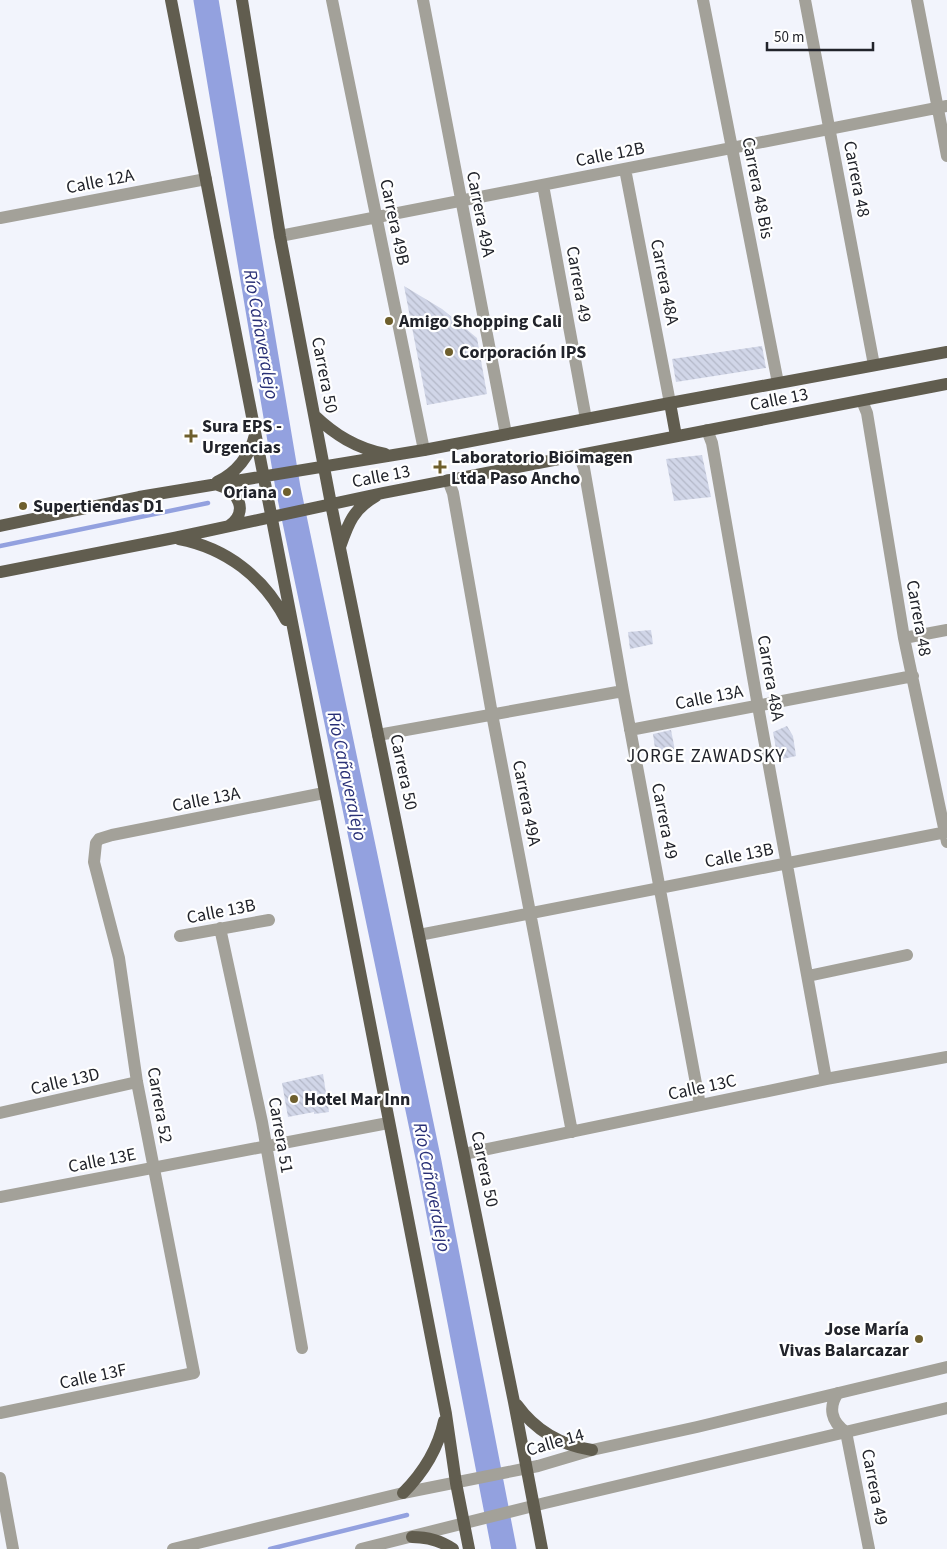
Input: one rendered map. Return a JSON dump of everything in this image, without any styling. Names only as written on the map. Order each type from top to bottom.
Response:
[{"type":"main road","points":[[171,0],[256,430],[269,476],[293,636],[388,1123],[461,1482],[468,1522],[469,1549]]},
{"type":"main road","name":"Carrera 50","points":[[242,0],[280,236],[314,415],[325,505],[340,548],[514,1402],[530,1507],[542,1549]]},
{"type":"main road","name":"Calle 13","points":[[0,526],[139,497],[392,456],[947,352]]},
{"type":"main road","name":"Calle 13","points":[[0,572],[174,538],[448,480],[947,384]]},
{"type":"main road","points":[[670,403],[676,436]]},
{"type":"main road","points":[[314,415],[334,433],[350,442],[366,450],[392,456]]},
{"type":"main road","points":[[213,486],[240,464],[249,452],[256,430]]},
{"type":"main road","points":[[213,486],[231,490],[239,502],[238,515],[229,526]]},
{"type":"main road","points":[[340,548],[346,528],[352,517],[366,503],[383,493]]},
{"type":"main road","points":[[174,538],[216,550],[253,575],[281,610],[293,636]]},
{"type":"main road","points":[[514,1402],[529,1420],[546,1434],[571,1445],[592,1450]]},
{"type":"main road","points":[[403,1493],[428,1462],[439,1439],[446,1414]]},
{"type":"main road","points":[[412,1537],[428,1538],[453,1549]]},
{"type":"street","name":"Carrera 49B","points":[[332,0],[424,450]]},
{"type":"street","name":"Carrera 49A","points":[[423,0],[506,434]]},
{"type":"street","name":"Carrera 48 Bis","points":[[703,0],[778,383]]},
{"type":"street","name":"Carrera 48","points":[[805,0],[874,365]]},
{"type":"street","points":[[917,0],[942,107],[947,156]]},
{"type":"street","name":"Calle 12B","points":[[280,236],[942,107]]},
{"type":"street","name":"Carrera 48A","points":[[625,169],[670,403]]},
{"type":"street","name":"Calle 12A","points":[[0,218],[206,179]]},
{"type":"street","name":"Carrera 49","points":[[543,185],[586,419]]},
{"type":"street","name":"Carrera 48","points":[[862,401],[867,413],[904,638],[946,835]]},
{"type":"street","name":"Carrera 48A","points":[[707,430],[712,443],[826,1079]]},
{"type":"street","name":"Carrera 49","points":[[579,455],[584,468],[630,730],[700,1105]]},
{"type":"street","name":"Carrera 49A","points":[[448,480],[453,493],[492,714],[572,1132]]},
{"type":"street","points":[[904,638],[947,630]]},
{"type":"street","name":"Calle 13A","points":[[630,730],[912,676]]},
{"type":"street","points":[[378,735],[623,691]]},
{"type":"street","name":"Calle 13A","points":[[96,843],[99,839],[112,835],[324,793]]},
{"type":"street","name":"Calle 13B","points":[[419,935],[788,863],[946,835]]},
{"type":"street","name":"Carrera 52","points":[[96,843],[94,862],[119,958],[137,1082],[194,1373]]},
{"type":"street","name":"Calle 13B","points":[[180,936],[268,920]]},
{"type":"street","name":"Carrera 51","points":[[220,928],[266,1146],[302,1348]]},
{"type":"street","points":[[808,976],[907,954]]},
{"type":"street","name":"Calle 13C","points":[[464,1154],[826,1079],[947,1056]]},
{"type":"street","name":"Calle 13D","points":[[0,1113],[137,1082]]},
{"type":"street","name":"Calle 13E","points":[[0,1197],[388,1123]]},
{"type":"street","name":"Calle 14","points":[[173,1549],[403,1493],[523,1469],[592,1450],[698,1427],[947,1367]]},
{"type":"street","name":"Calle 13F","points":[[0,1413],[194,1373]]},
{"type":"street","points":[[838,1393],[832,1404],[833,1417],[836,1423],[846,1432]]},
{"type":"street","points":[[361,1549],[947,1408]]},
{"type":"street","name":"Carrera 49","points":[[846,1432],[869,1549]]},
{"type":"street","points":[[0,1478],[13,1549]]},
{"type":"building","name":"Corporación IPS","points":[[404,286],[442,309],[477,338],[487,394],[427,405]]},
{"type":"building","points":[[762,346],[766,368],[676,382],[672,359]]},
{"type":"building","points":[[702,455],[711,497],[674,501],[666,459]]},
{"type":"building","points":[[651,630],[653,644],[630,649],[628,632]]},
{"type":"building","points":[[787,726],[793,736],[796,756],[778,760],[773,732]]},
{"type":"building","points":[[671,730],[677,761],[657,763],[653,734]]},
{"type":"building","points":[[323,1074],[329,1112],[314,1114],[314,1112],[288,1117],[282,1083]]},
{"type":"waterway","name":"Río Cañaveralejo","points":[[206,0],[288,488],[429,1162],[504,1549]]},
{"type":"waterway","points":[[0,546],[208,503]]},
{"type":"waterway","points":[[270,1549],[407,1515]]},
{"type":"place","name":"Amigo Shopping Cali","points":[[389,321]]},
{"type":"place","name":"Corporación IPS","points":[[449,352]]},
{"type":"place","name":"Sura EPS - Urgencias","points":[[191,436]]},
{"type":"place","name":"Laboratorio Bioimagen Ltda Paso Ancho","points":[[440,467]]},
{"type":"place","name":"Oriana","points":[[287,492]]},
{"type":"place","name":"Supertiendas D1","points":[[23,506]]},
{"type":"place","name":"Hotel Mar Inn","points":[[294,1099]]},
{"type":"place","name":"Jose María Vivas Balarcazar","points":[[919,1339]]},
{"type":"district","name":"JORGE ZAWADSKY","points":[[706,755]]}]
